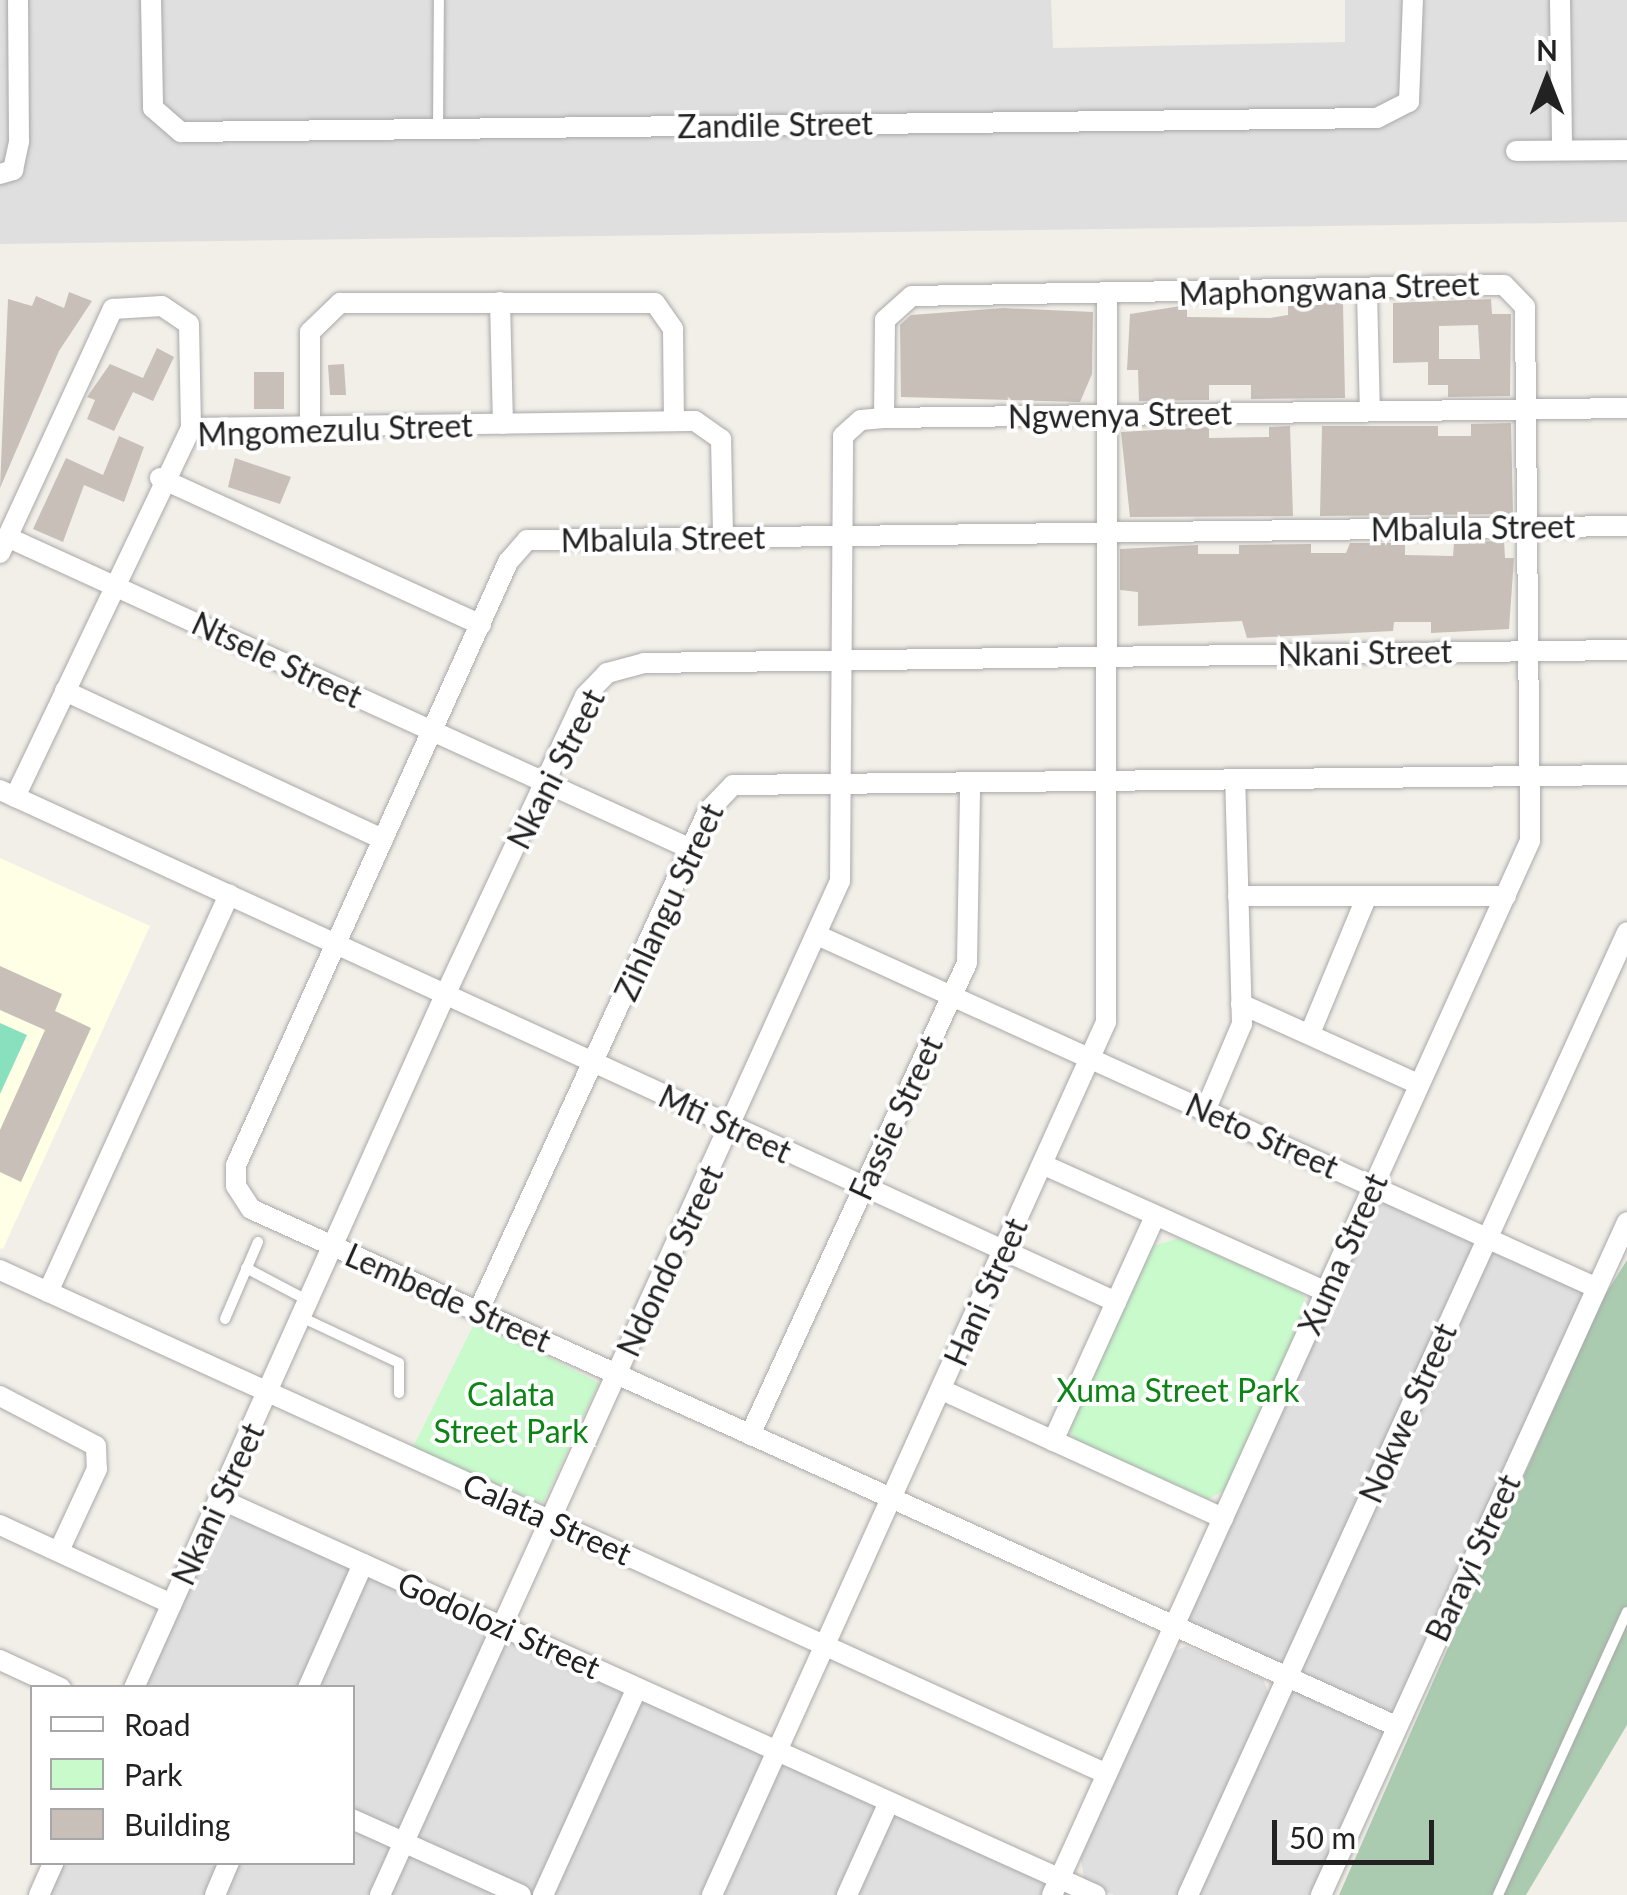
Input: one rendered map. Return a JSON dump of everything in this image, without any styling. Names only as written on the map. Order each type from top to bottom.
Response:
[{"type":"street","points":[[0,174],[13,170],[19,141],[18,0]]},
{"type":"street","name":"Zandile Street","points":[[151,0],[153,108],[173,130],[1377,118],[1409,102],[1413,0]]},
{"type":"street","points":[[1560,0],[1562,150]]},
{"type":"street","points":[[1516,151],[1627,150]]},
{"type":"street","name":"Maphongwana Street","points":[[884,418],[885,320],[904,298],[1516,289],[1525,306],[1531,651]]},
{"type":"street","points":[[1367,292],[1370,412]]},
{"type":"street","name":"Hani Street","points":[[712,1895],[1093,1057],[1111,995],[1107,295]]},
{"type":"street","points":[[500,302],[503,424]]},
{"type":"street","points":[[310,427],[310,332],[323,310],[500,302],[661,306],[673,329],[674,421]]},
{"type":"street","points":[[4,545],[113,309],[162,306],[189,324],[191,428]]},
{"type":"street","name":"Ngwenya Street","points":[[843,660],[843,436],[861,420],[1627,408]]},
{"type":"street","name":"Mngomezulu Street","points":[[7,794],[65,691],[160,478],[191,428],[674,421],[706,424],[721,439],[723,538]]},
{"type":"street","points":[[160,478],[480,625]]},
{"type":"street","name":"Mbalula Street","points":[[332,1246],[251,1209],[234,1176],[431,730],[480,625],[528,540],[1627,526]]},
{"type":"street","name":"Ntsele Street","points":[[4,545],[112,585],[690,849]]},
{"type":"street","name":"Nkani Street","points":[[135,1685],[585,696],[607,673],[644,663],[1627,650]]},
{"type":"street","name":"Xuma Street","points":[[1056,1887],[1530,841],[1534,776],[1531,651]]},
{"type":"street","name":"Ndondo Street","points":[[380,1895],[817,936],[843,866],[843,660]]},
{"type":"street","points":[[65,691],[382,839]]},
{"type":"street","name":"Zihlangu Street","points":[[478,1312],[715,796],[733,785],[1627,774]]},
{"type":"street","points":[[1206,1111],[1242,1024],[1236,780]]},
{"type":"street","name":"Fassie Street","points":[[750,1435],[952,996],[973,930],[970,784]]},
{"type":"street","name":"Mti Street","points":[[7,794],[1116,1302]]},
{"type":"street","points":[[48,1292],[228,894]]},
{"type":"street","points":[[1238,896],[1506,896]]},
{"type":"street","points":[[1311,1032],[1367,896]]},
{"type":"street","name":"Nokwe Street","points":[[1188,1895],[1627,932]]},
{"type":"street","name":"Neto Street","points":[[817,936],[1093,1057],[1597,1288]]},
{"type":"street","points":[[1241,1004],[1311,1032],[1418,1084]]},
{"type":"street","points":[[1044,1165],[1154,1218],[1326,1292]]},
{"type":"street","points":[[1053,1441],[1154,1218]]},
{"type":"street","name":"Barayi Street","points":[[1321,1895],[1627,1222]]},
{"type":"street","name":"Lembede Street","points":[[332,1246],[1396,1726]]},
{"type":"street","name":"Calata Street","points":[[0,1270],[1107,1774]]},
{"type":"street","points":[[942,1390],[1223,1518]]},
{"type":"street","points":[[0,1396],[96,1446],[97,1469],[58,1552]]},
{"type":"street","name":"Godolozi Street","points":[[220,1499],[777,1752]]},
{"type":"street","points":[[0,1526],[172,1604]]},
{"type":"street","points":[[309,1685],[363,1564]]},
{"type":"street","points":[[3,1669],[52,1685]]},
{"type":"street","points":[[543,1895],[637,1688]]},
{"type":"street","points":[[777,1752],[889,1802],[1056,1887],[1096,1895]]},
{"type":"street","points":[[847,1895],[889,1802]]},
{"type":"street","points":[[355,1820],[521,1895]]},
{"type":"street","points":[[39,1895],[53,1865]]},
{"type":"street","points":[[215,1895],[229,1865]]},
{"type":"lane","points":[[438,129],[439,0]]},
{"type":"lane","points":[[224,1319],[258,1242]]},
{"type":"lane","points":[[246,1268],[304,1309],[399,1362],[400,1394]]},
{"type":"lane","points":[[1498,1895],[1627,1612]]},
{"type":"shaded area","points":[[0,0],[1051,0],[1053,48],[1345,42],[1345,0],[1627,0],[1627,222],[0,244]]},
{"type":"shaded area","points":[[0,858],[150,926],[3,1249],[0,1248]]},
{"type":"shaded area","points":[[1372,1187],[1598,1289],[1321,1895],[1187,1895],[1286,1678],[1172,1629]]},
{"type":"shaded area","points":[[1627,1260],[1627,1725],[1526,1895],[1339,1895],[1600,1303]]},
{"type":"shaded area","points":[[219,1500],[1095,1895],[38,1895],[51,1865],[355,1865],[355,1685],[134,1685]]},
{"type":"shaded area","points":[[1186,1646],[1263,1679],[1269,1694],[1179,1895],[1114,1895],[1085,1882],[1080,1855],[1174,1652]]},
{"type":"green space","points":[[0,1023],[27,1035],[0,1094]]},
{"type":"green space","name":"Xuma Street Park","points":[[1179,1238],[1302,1293],[1309,1308],[1227,1489],[1208,1499],[1075,1440],[1068,1426],[1150,1247]]},
{"type":"green space","name":"Calata Street Park","points":[[476,1320],[599,1383],[543,1503],[412,1449]]},
{"type":"building","points":[[69,292],[92,301],[59,351],[0,488],[8,299],[32,306],[36,296],[64,308]]},
{"type":"building","points":[[1491,299],[1492,314],[1511,314],[1510,396],[1448,397],[1448,385],[1428,385],[1428,362],[1393,363],[1393,303]],"holes":[[[1478,325],[1480,359],[1439,359],[1439,326]]]},
{"type":"building","points":[[1288,303],[1343,303],[1345,398],[1251,399],[1251,385],[1209,385],[1209,400],[1139,401],[1138,370],[1127,370],[1130,314],[1187,305],[1187,317],[1270,318],[1288,315]]},
{"type":"building","points":[[1003,308],[1093,312],[1092,374],[1080,402],[901,397],[900,325],[911,315]]},
{"type":"building","points":[[157,348],[174,357],[153,401],[133,392],[114,431],[87,419],[95,400],[87,397],[110,364],[143,378]]},
{"type":"building","points":[[344,364],[346,395],[330,395],[328,365]]},
{"type":"building","points":[[254,372],[284,372],[284,409],[254,409]]},
{"type":"building","points":[[1511,423],[1513,514],[1320,516],[1322,426],[1438,426],[1438,436],[1471,436],[1471,424]]},
{"type":"building","points":[[1290,426],[1293,516],[1130,517],[1121,432],[1209,427],[1209,438],[1269,437],[1269,427]]},
{"type":"building","points":[[119,436],[144,447],[124,502],[84,485],[63,542],[33,529],[66,458],[103,475]]},
{"type":"building","points":[[235,458],[291,477],[280,504],[228,487]]},
{"type":"building","points":[[1504,541],[1505,558],[1514,558],[1509,629],[1431,633],[1431,622],[1394,622],[1393,631],[1247,638],[1242,621],[1138,626],[1138,592],[1120,590],[1120,549],[1198,545],[1198,554],[1239,554],[1239,545],[1311,544],[1311,553],[1346,553],[1350,543],[1405,543],[1405,555],[1453,556],[1454,542]]},
{"type":"building","points":[[0,966],[62,994],[55,1011],[91,1028],[21,1182],[0,1172],[0,1130],[45,1030],[0,1010]]}]
